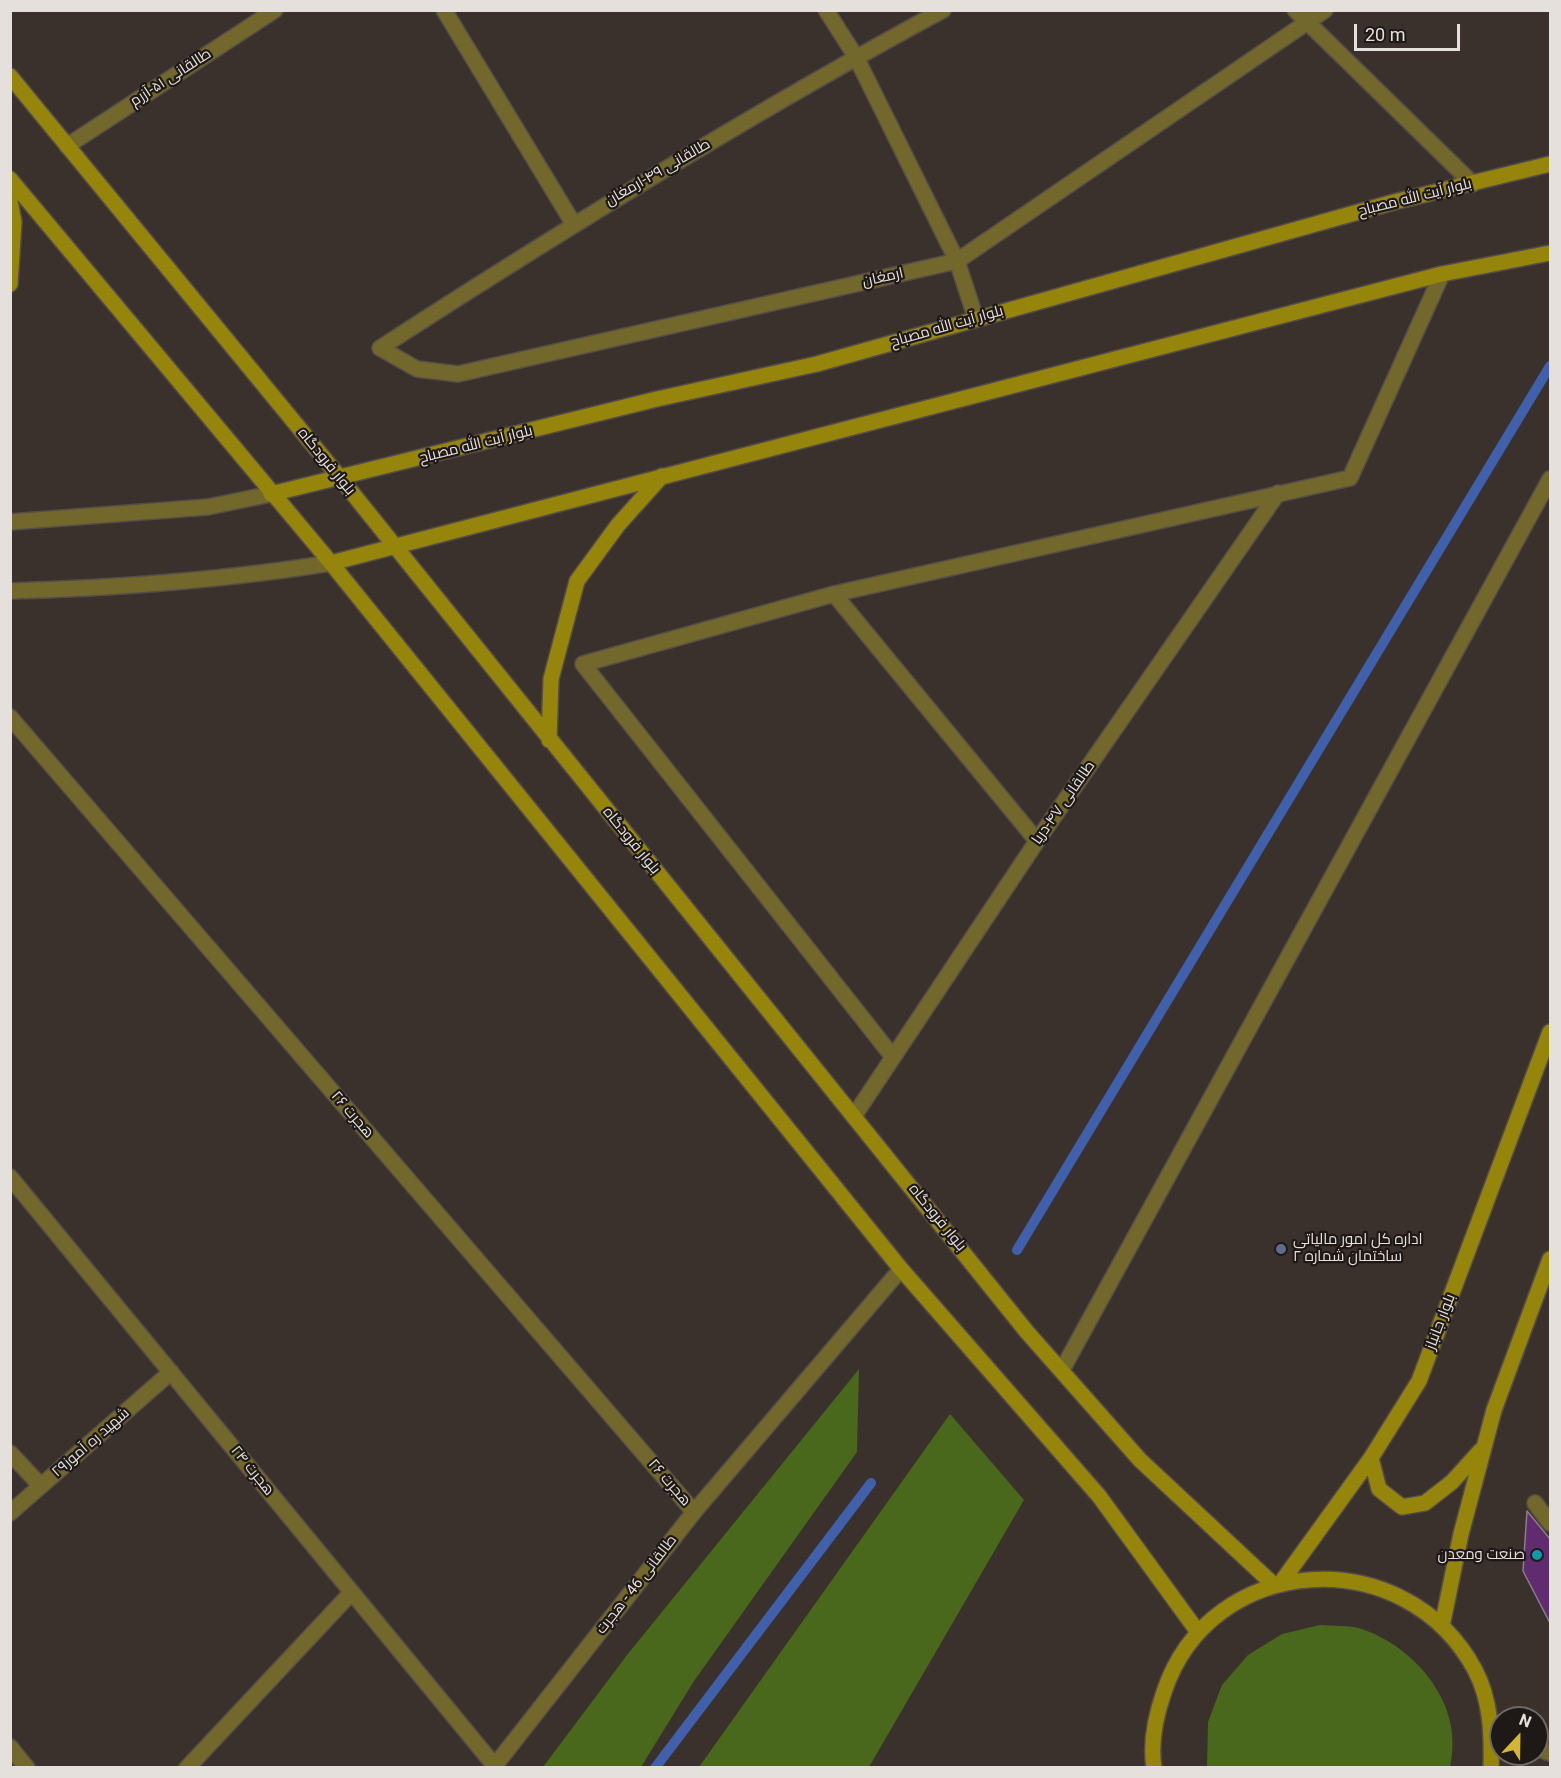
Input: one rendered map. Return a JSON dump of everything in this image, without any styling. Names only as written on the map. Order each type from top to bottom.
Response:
[{"type":"main road","name":"بلوار فرودگاه","points":[[10,76],[340,479],[1027,1332],[1140,1460],[1277,1584]]},
{"type":"main road","name":"بلوار آیت الله مصباح","points":[[271,494],[340,479],[657,399],[817,364],[1394,202],[1551,164]]},
{"type":"main road","points":[[10,179],[331,563],[901,1269],[1099,1496],[1198,1632]]},
{"type":"main road","points":[[10,201],[14,222],[10,284]]},
{"type":"main road","points":[[331,563],[1442,274],[1551,253]]},
{"type":"main road","points":[[549,740],[551,679],[577,581],[618,525],[663,476]]},
{"type":"main road","name":"بلوار جانباز","points":[[1277,1584],[1371,1458],[1419,1381],[1551,1032]]},
{"type":"main road","points":[[1442,1626],[1461,1534],[1494,1410],[1551,1259]]},
{"type":"main road","points":[[1371,1458],[1379,1489],[1402,1508],[1425,1503],[1452,1482],[1484,1446]]},
{"type":"main road","points":[[1154,1767],[1156,1716],[1171,1671],[1198,1632],[1233,1603],[1277,1584],[1318,1578],[1363,1582],[1405,1599],[1442,1626],[1475,1671],[1489,1706]]},
{"type":"street","name":"طالقانی ۵۱-آزرم","points":[[67,146],[275,10]]},
{"type":"street","points":[[444,10],[573,223]]},
{"type":"street","points":[[826,10],[856,57],[957,261],[976,319]]},
{"type":"street","name":"طالقانی ۴۹-ارمغان","points":[[380,348],[573,223],[856,57],[943,10]]},
{"type":"street","points":[[1295,10],[1473,184]]},
{"type":"street","name":"ارمغان","points":[[380,348],[417,369],[458,374],[957,261],[1325,10]]},
{"type":"street","points":[[893,1057],[582,664],[834,594],[1350,478],[1442,274]]},
{"type":"street","points":[[1062,1370],[1551,479]]},
{"type":"street","name":"طالقانی ۴۷-دریا","points":[[854,1116],[1037,841],[1278,493]]},
{"type":"street","points":[[10,522],[208,507],[271,494]]},
{"type":"street","points":[[10,591],[79,589],[259,575],[331,563]]},
{"type":"street","points":[[834,594],[1037,841]]},
{"type":"street","name":"هجرت ۲۶","points":[[10,717],[694,1512]]},
{"type":"street","name":"هجرت ۲۴","points":[[10,1177],[494,1766]]},
{"type":"street","name":"طالقانی 46 - هجرت","points":[[494,1766],[694,1512],[901,1269]]},
{"type":"street","name":"شهید ره آموز۲۹","points":[[10,1513],[171,1372]]},
{"type":"street","points":[[10,1453],[41,1486]]},
{"type":"street","points":[[1535,1503],[1551,1523]]},
{"type":"street","points":[[187,1767],[352,1592]]},
{"type":"street","points":[[10,1747],[27,1767]]},
{"type":"green space","points":[[859,1369],[857,1452],[694,1681],[641,1767],[543,1767],[627,1655]]},
{"type":"green space","points":[[950,1414],[1024,1500],[869,1767],[699,1767]]},
{"type":"green space","points":[[1320,1625],[1362,1629],[1401,1650],[1418,1665],[1432,1682],[1443,1702],[1450,1722],[1453,1744],[1450,1767],[1207,1767],[1208,1722],[1222,1685],[1248,1655],[1282,1634]]},
{"type":"building","name":"صنعت ومعدن","points":[[1527,1511],[1550,1539],[1550,1623],[1523,1571]]},
{"type":"waterway","points":[[1017,1250],[1550,366]]},
{"type":"waterway","points":[[655,1768],[871,1483]]},
{"type":"place","name":"اداره کل امور مالیاتی ساختمان شماره ۲","points":[[1281,1249]]},
{"type":"place","name":"صنعت ومعدن","points":[[1537,1555]]}]
